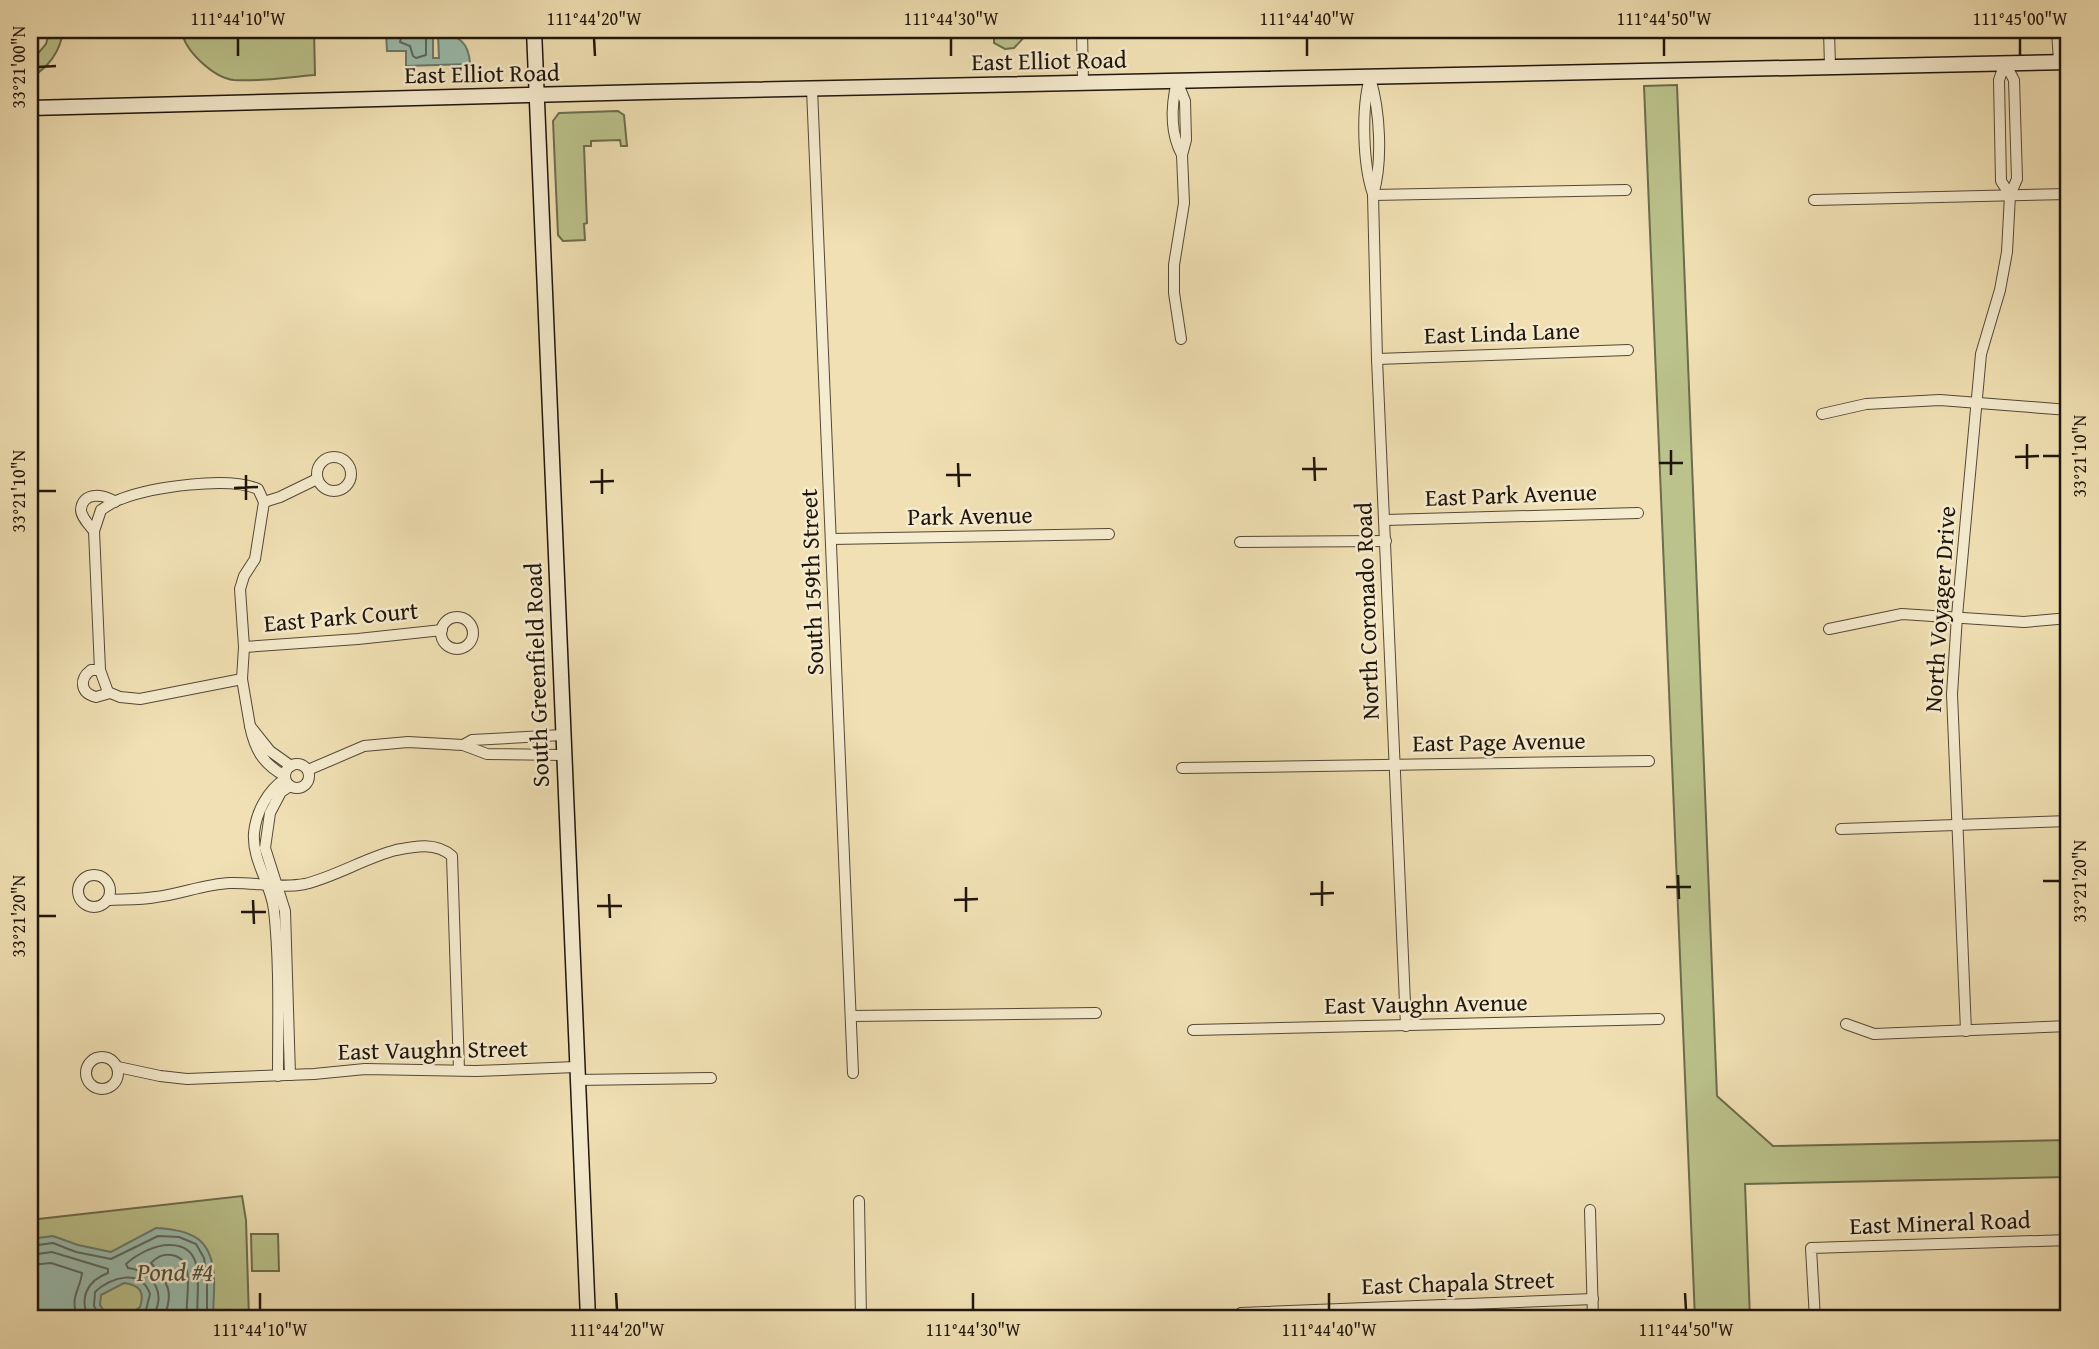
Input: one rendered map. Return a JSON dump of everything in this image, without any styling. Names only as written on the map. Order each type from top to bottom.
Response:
[{"type":"main road","name":"South Greenfield Road","points":[[534,30],[588,1319]]},
{"type":"main road","name":"East Elliot Road","points":[[30,108],[2064,62]]},
{"type":"street","points":[[1082,30],[1083,83]]},
{"type":"street","points":[[1829,30],[1830,67]]},
{"type":"street","points":[[2057,30],[2064,62]]},
{"type":"street","name":"North Voyager Drive","points":[[2005,63],[1999,80],[2001,181],[2010,194]]},
{"type":"street","name":"North Voyager Drive","points":[[1966,1031],[1952,694],[1981,354],[2000,290],[2007,252],[2010,194],[2017,179],[2014,80],[2005,63]]},
{"type":"street","name":"North Coronado Road","points":[[1370,78],[1364,99],[1367,178],[1374,195],[1377,359],[1406,1026]]},
{"type":"street","points":[[1177,81],[1185,100],[1186,140],[1182,155],[1184,203],[1174,265],[1174,293],[1181,339]]},
{"type":"street","name":"South 159th Street","points":[[811,89],[853,1073]]},
{"type":"street","points":[[1374,195],[1626,190]]},
{"type":"street","points":[[1814,200],[2069,194]]},
{"type":"street","name":"East Linda Lane","points":[[1377,359],[1628,350]]},
{"type":"street","points":[[1822,414],[1866,404],[1903,400],[1940,400],[2069,410]]},
{"type":"street","points":[[264,502],[317,479]]},
{"type":"street","points":[[242,679],[140,699],[120,697],[109,692],[100,670],[94,531],[101,510],[115,502],[178,485],[247,484],[258,489],[264,502],[255,559],[244,576],[240,589],[244,647],[242,679],[250,726],[253,742],[262,759],[298,789],[305,786],[309,779],[308,770]]},
{"type":"street","points":[[94,531],[83,516],[81,510],[84,503],[97,495],[107,496],[115,502]]},
{"type":"street","name":"East Park Avenue","points":[[1385,520],[1638,513]]},
{"type":"street","name":"Park Avenue","points":[[831,540],[1109,534]]},
{"type":"street","points":[[1240,541],[1386,541]]},
{"type":"street","points":[[1829,629],[1902,614],[2024,622],[2069,618]]},
{"type":"street","name":"East Park Court","points":[[244,647],[442,630]]},
{"type":"street","points":[[100,670],[90,670],[84,675],[82,683],[85,691],[96,697],[109,692]]},
{"type":"street","points":[[250,726],[270,751],[290,766]]},
{"type":"street","points":[[463,745],[472,740],[562,735]]},
{"type":"street","points":[[510,738],[510,754]]},
{"type":"street","points":[[308,770],[364,746],[408,742],[463,745],[487,754],[563,755]]},
{"type":"street","name":"East Page Avenue","points":[[1182,768],[1649,761]]},
{"type":"street","points":[[290,766],[298,764],[308,770]]},
{"type":"street","points":[[278,1076],[285,911],[265,848],[270,813],[290,766]]},
{"type":"street","points":[[286,780],[276,785],[264,804],[254,831],[255,851],[274,906],[290,1075]]},
{"type":"street","points":[[1841,828],[2069,821]]},
{"type":"street","points":[[107,900],[156,897],[232,883],[278,887],[305,884],[387,852],[411,847],[443,848],[452,856],[458,1070]]},
{"type":"street","points":[[852,1016],[1096,1013]]},
{"type":"street","name":"East Vaughn Avenue","points":[[1193,1030],[1659,1019]]},
{"type":"street","points":[[1846,1024],[1874,1034],[2069,1026]]},
{"type":"street","name":"East Vaughn Street","points":[[118,1067],[187,1079],[278,1076],[365,1069],[539,1070],[711,1078]]},
{"type":"street","points":[[30,1178],[31,1214]]},
{"type":"street","points":[[859,1201],[861,1319]]},
{"type":"street","points":[[1590,1210],[1593,1319]]},
{"type":"street","name":"East Mineral Road","points":[[1815,1319],[1811,1248],[2069,1240]]},
{"type":"street","name":"East Chapala Street","points":[[1242,1316],[1592,1299]]},
{"type":"green space","points":[[50,30],[63,30],[60,45],[48,64],[30,78],[30,63],[46,44]]},
{"type":"green space","points":[[182,30],[314,30],[315,75],[254,80],[226,78],[201,62],[188,46]]},
{"type":"green space","points":[[994,30],[1031,30],[1014,48],[1005,49],[994,43]]},
{"type":"green space","points":[[1677,85],[1717,1096],[1773,1146],[2069,1140],[2069,1177],[1745,1184],[1750,1319],[1695,1319],[1644,86]]},
{"type":"green space","points":[[618,111],[624,115],[627,146],[621,146],[620,140],[591,141],[591,146],[584,146],[587,223],[584,224],[585,240],[563,241],[558,235],[553,121],[559,113]]},
{"type":"green space","points":[[242,1196],[246,1220],[249,1319],[30,1319],[30,1220]]},
{"type":"green space","points":[[251,1234],[278,1234],[279,1271],[252,1271]]},
{"type":"water","points":[[433,32],[433,58],[439,58],[438,34],[445,34],[462,41],[468,50],[470,64],[406,66],[406,51],[387,51],[386,33]]},
{"type":"water","name":"Pond #4","points":[[156,1228],[181,1231],[198,1239],[210,1255],[213,1266],[214,1319],[30,1319],[30,1239],[53,1236],[111,1252]],"holes":[[[124,1283],[140,1290],[140,1307],[124,1316],[105,1313],[100,1305],[101,1295]]]}]
